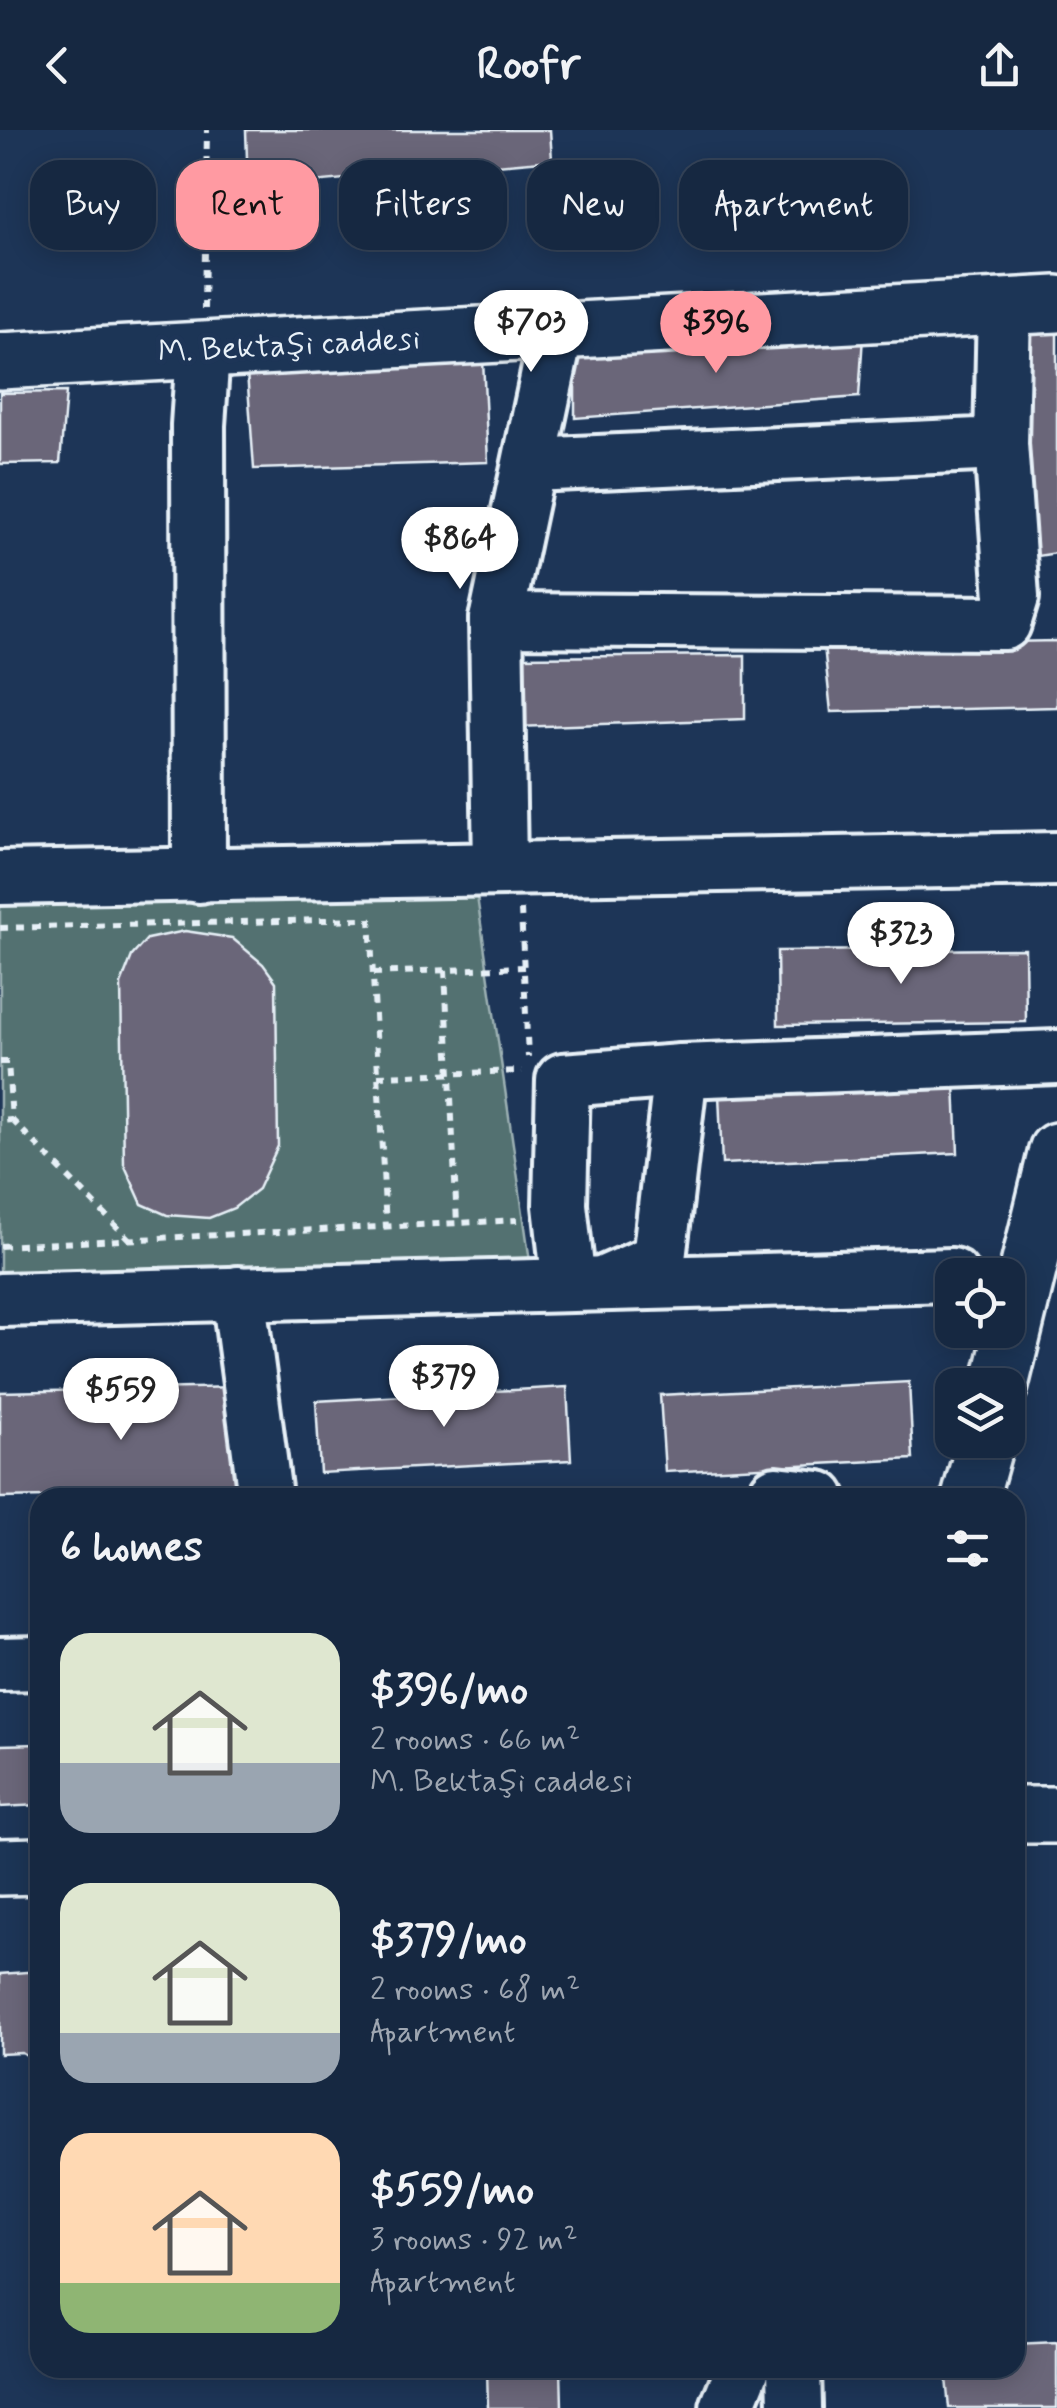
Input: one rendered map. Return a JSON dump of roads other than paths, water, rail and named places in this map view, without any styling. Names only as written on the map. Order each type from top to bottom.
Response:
[{"type":"main road","name":"M. Bektaşi caddesi","points":[[0,361],[1031,306]]},
{"type":"main road","points":[[1005,1368],[1057,1151]]},
{"type":"main road","points":[[973,1488],[981,1458]]},
{"type":"main road","points":[[1025,1815],[1057,1815]]},
{"type":"main road","points":[[0,1867],[30,1866]]},
{"type":"street","points":[[496,620],[1004,623],[1012,597],[1001,444],[1031,306]]},
{"type":"street","points":[[502,889],[496,620],[557,331]]},
{"type":"street","points":[[198,876],[198,426],[203,352]]},
{"type":"street","points":[[531,465],[1001,444]]},
{"type":"street","points":[[0,878],[198,876],[502,889],[1057,859]]},
{"type":"street","points":[[589,1283],[560,1205],[562,1080],[681,1071],[1057,1057]]},
{"type":"street","points":[[589,1283],[659,1259],[681,1071]]},
{"type":"street","points":[[1025,1274],[1030,1274]]},
{"type":"street","points":[[0,1300],[935,1275]]},
{"type":"street","points":[[238,1293],[264,1488]]},
{"type":"street","points":[[0,1664],[30,1663]]},
{"type":"street","points":[[726,2408],[740,2378]]},
{"type":"street","points":[[794,2378],[795,2408]]}]
